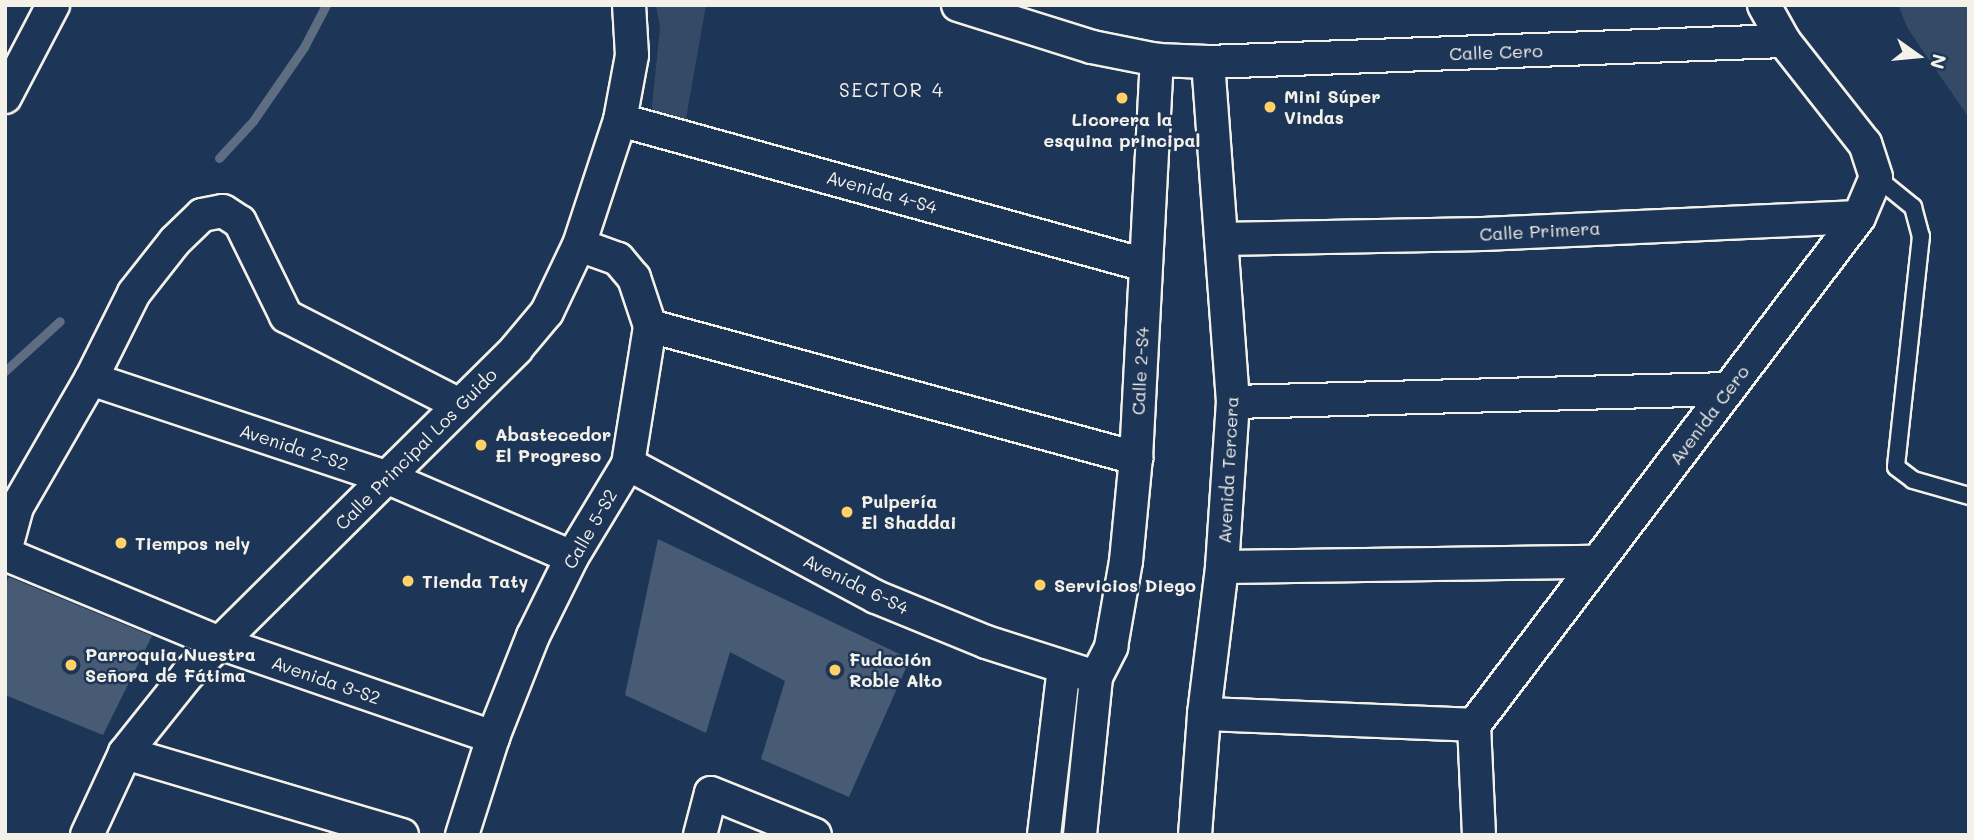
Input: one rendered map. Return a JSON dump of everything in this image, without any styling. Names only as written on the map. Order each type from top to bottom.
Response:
[{"type":"street","name":"Calle Principal Los Guido","points":[[87,835],[125,753],[188,674],[516,349],[547,312],[579,245],[620,120],[632,55],[629,5]]},
{"type":"street","name":"Calle Cero","points":[[958,5],[1092,47],[1157,60],[1208,62],[1784,41]]},
{"type":"street","points":[[1764,5],[1784,41],[1865,144],[1876,177]]},
{"type":"street","points":[[5,97],[46,8]]},
{"type":"street","name":"Calle 2-S4","points":[[1096,677],[1111,647],[1126,561],[1136,458],[1157,60]]},
{"type":"street","name":"Avenida Tercera","points":[[1195,835],[1204,714],[1222,567],[1233,402],[1208,62]]},
{"type":"street","name":"Avenida 4-S4","points":[[620,120],[1145,265]]},
{"type":"street","name":"Avenida Cero","points":[[1474,725],[1859,217],[1876,177]]},
{"type":"street","points":[[5,552],[17,508],[91,379],[134,293],[175,241],[202,215],[223,211],[240,222],[286,316],[460,405]]},
{"type":"street","name":"Calle Primera","points":[[1221,239],[1483,234],[1859,217]]},
{"type":"street","name":"Calle 5-S2","points":[[462,835],[494,737],[533,636],[572,557],[628,464],[650,327],[634,278],[618,259],[579,245]]},
{"type":"street","points":[[650,327],[1136,458]]},
{"type":"street","name":"Avenida 2-S2","points":[[91,379],[386,477],[572,557]]},
{"type":"street","points":[[1233,402],[1728,389]]},
{"type":"street","name":"Avenida 6-S4","points":[[628,464],[876,597],[986,642],[1096,677]]},
{"type":"street","name":"Avenida 3-S2","points":[[5,552],[220,643],[494,737]]},
{"type":"street","points":[[1222,567],[1596,562]]},
{"type":"street","points":[[1044,835],[1065,668]]},
{"type":"street","points":[[1080,835],[1096,677]]},
{"type":"street","points":[[1204,714],[1474,725],[1479,835]]},
{"type":"street","points":[[125,753],[402,835]]},
{"type":"street","points":[[700,835],[711,793],[815,835]]},
{"type":"lane","points":[[1876,177],[1913,207],[1921,236],[1896,467],[1913,480],[1969,496]]},
{"type":"shaded area","points":[[656,5],[706,5],[684,130],[650,125],[660,28]]},
{"type":"shaded area","points":[[1898,5],[1969,5],[1969,118],[1908,29]]},
{"type":"building","name":"Fudación Roble Alto","points":[[658,539],[910,659],[849,797],[761,759],[785,681],[730,652],[706,733],[625,695]]},
{"type":"building","name":"Parroquia Nuestra Señora de Fátima","points":[[9,577],[152,636],[103,735],[5,695],[5,586]]},
{"type":"waterway","points":[[219,158],[253,121],[304,47],[326,5]]},
{"type":"waterway","points":[[5,371],[60,321]]},
{"type":"place","name":"Licorera la esquina principal","points":[[1122,98]]},
{"type":"place","name":"Mini Súper Vindas","points":[[1270,107]]},
{"type":"place","name":"Abastecedor El Progreso","points":[[481,445]]},
{"type":"place","name":"Pulpería El Shaddai","points":[[847,512]]},
{"type":"place","name":"Tiempos nely","points":[[121,543]]},
{"type":"place","name":"Tienda Taty","points":[[408,581]]},
{"type":"place","name":"Servicios Diego","points":[[1040,585]]},
{"type":"place","name":"Parroquia Nuestra Señora de Fátima","points":[[71,665]]},
{"type":"place","name":"Fudación Roble Alto","points":[[835,670]]},
{"type":"district","name":"SECTOR 4","points":[[892,90]]}]
